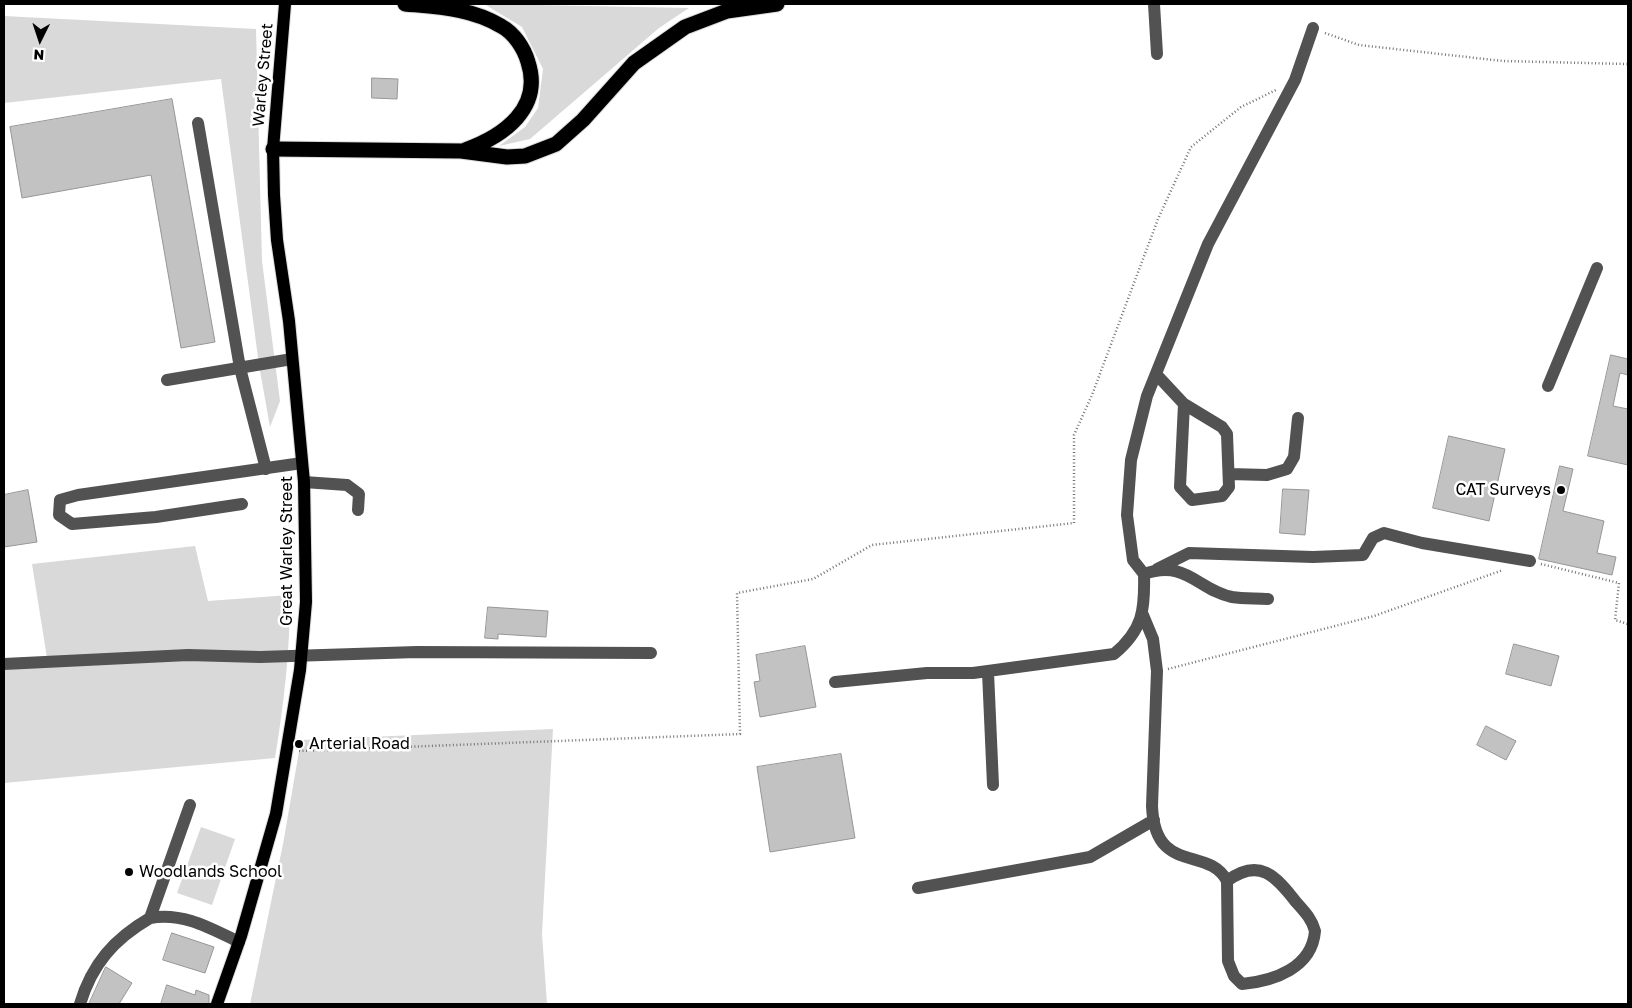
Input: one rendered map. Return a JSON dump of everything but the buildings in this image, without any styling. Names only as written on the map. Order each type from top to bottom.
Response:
[{"type":"highway","points":[[405,4],[455,9],[480,15],[503,27],[526,53],[531,70],[532,88],[527,106],[515,123],[497,136],[462,151]]},
{"type":"highway","points":[[273,149],[462,151],[507,157],[526,156],[556,144],[583,120],[634,63],[685,27],[727,11],[777,4]]},
{"type":"main road","name":"Warley Street","points":[[273,149],[285,4]]},
{"type":"main road","name":"Great Warley Street","points":[[217,1004],[239,942],[276,814],[301,656],[306,602],[304,482],[292,360],[277,240],[273,149]]},
{"type":"street","points":[[1154,4],[1157,54]]},
{"type":"street","points":[[1268,599],[1232,596],[1183,572],[1149,572],[1133,560],[1127,515],[1131,460],[1147,396],[1208,244],[1295,80],[1313,28]]},
{"type":"street","points":[[198,122],[240,368],[266,468]]},
{"type":"street","points":[[1548,386],[1597,268]]},
{"type":"street","points":[[167,380],[292,360]]},
{"type":"street","points":[[1156,374],[1184,404],[1222,426],[1227,434],[1229,487],[1222,496],[1192,500],[1180,487],[1184,404]]},
{"type":"street","points":[[1228,474],[1267,475],[1287,469],[1294,457],[1298,418]]},
{"type":"street","points":[[242,504],[156,517],[72,524],[59,515],[58,507],[60,500],[78,495],[302,463]]},
{"type":"street","points":[[304,482],[348,485],[359,494],[358,510]]},
{"type":"street","points":[[1149,572],[1189,553],[1313,557],[1363,555],[1373,538],[1384,533],[1422,543],[1530,561]]},
{"type":"street","points":[[835,682],[927,673],[988,672],[1114,654],[1126,645],[1143,615],[1149,572]]},
{"type":"street","points":[[1143,615],[1153,639],[1157,671],[1152,806],[1154,820],[1163,844],[1194,861],[1216,868],[1222,872],[1227,881],[1228,961],[1234,976],[1242,984],[1257,983],[1290,970],[1303,961],[1314,939],[1315,931],[1305,912],[1289,892],[1272,875],[1259,870],[1239,872],[1227,881]]},
{"type":"street","points":[[4,664],[188,655],[301,656],[417,652],[651,653]]},
{"type":"street","points":[[988,672],[993,785]]},
{"type":"street","points":[[150,918],[190,805]]},
{"type":"street","points":[[918,888],[1090,857],[1154,820]]},
{"type":"street","points":[[80,1004],[85,987],[120,937],[150,918],[167,915],[182,917],[239,942]]},
{"type":"path","points":[[1313,28],[1359,45],[1503,61],[1628,64]]},
{"type":"path","points":[[286,751],[740,734],[737,593],[813,578],[872,545],[1074,522],[1074,435],[1092,395],[1158,219],[1191,147],[1241,107],[1295,80]]},
{"type":"path","points":[[1157,671],[1374,616],[1530,561],[1619,583],[1615,620],[1628,624]]},
{"type":"shaded area","points":[[484,4],[689,8],[659,28],[530,139],[499,146],[525,127],[538,108],[543,69],[522,27]]},
{"type":"shaded area","points":[[4,16],[256,29],[262,261],[280,401],[270,427],[259,365],[221,79],[4,103]]},
{"type":"shaded area","points":[[195,546],[208,601],[290,595],[286,677],[275,758],[4,783],[4,668],[48,664],[32,564]]},
{"type":"shaded area","points":[[553,729],[542,934],[547,1004],[250,1004],[283,844],[301,740]]},
{"type":"shaded area","points":[[201,827],[235,839],[212,905],[177,893]]},
{"type":"place","name":"CAT Surveys","points":[[1561,490]]},
{"type":"place","name":"Arterial Road","points":[[299,744]]},
{"type":"place","name":"Woodlands School","points":[[129,872]]}]
